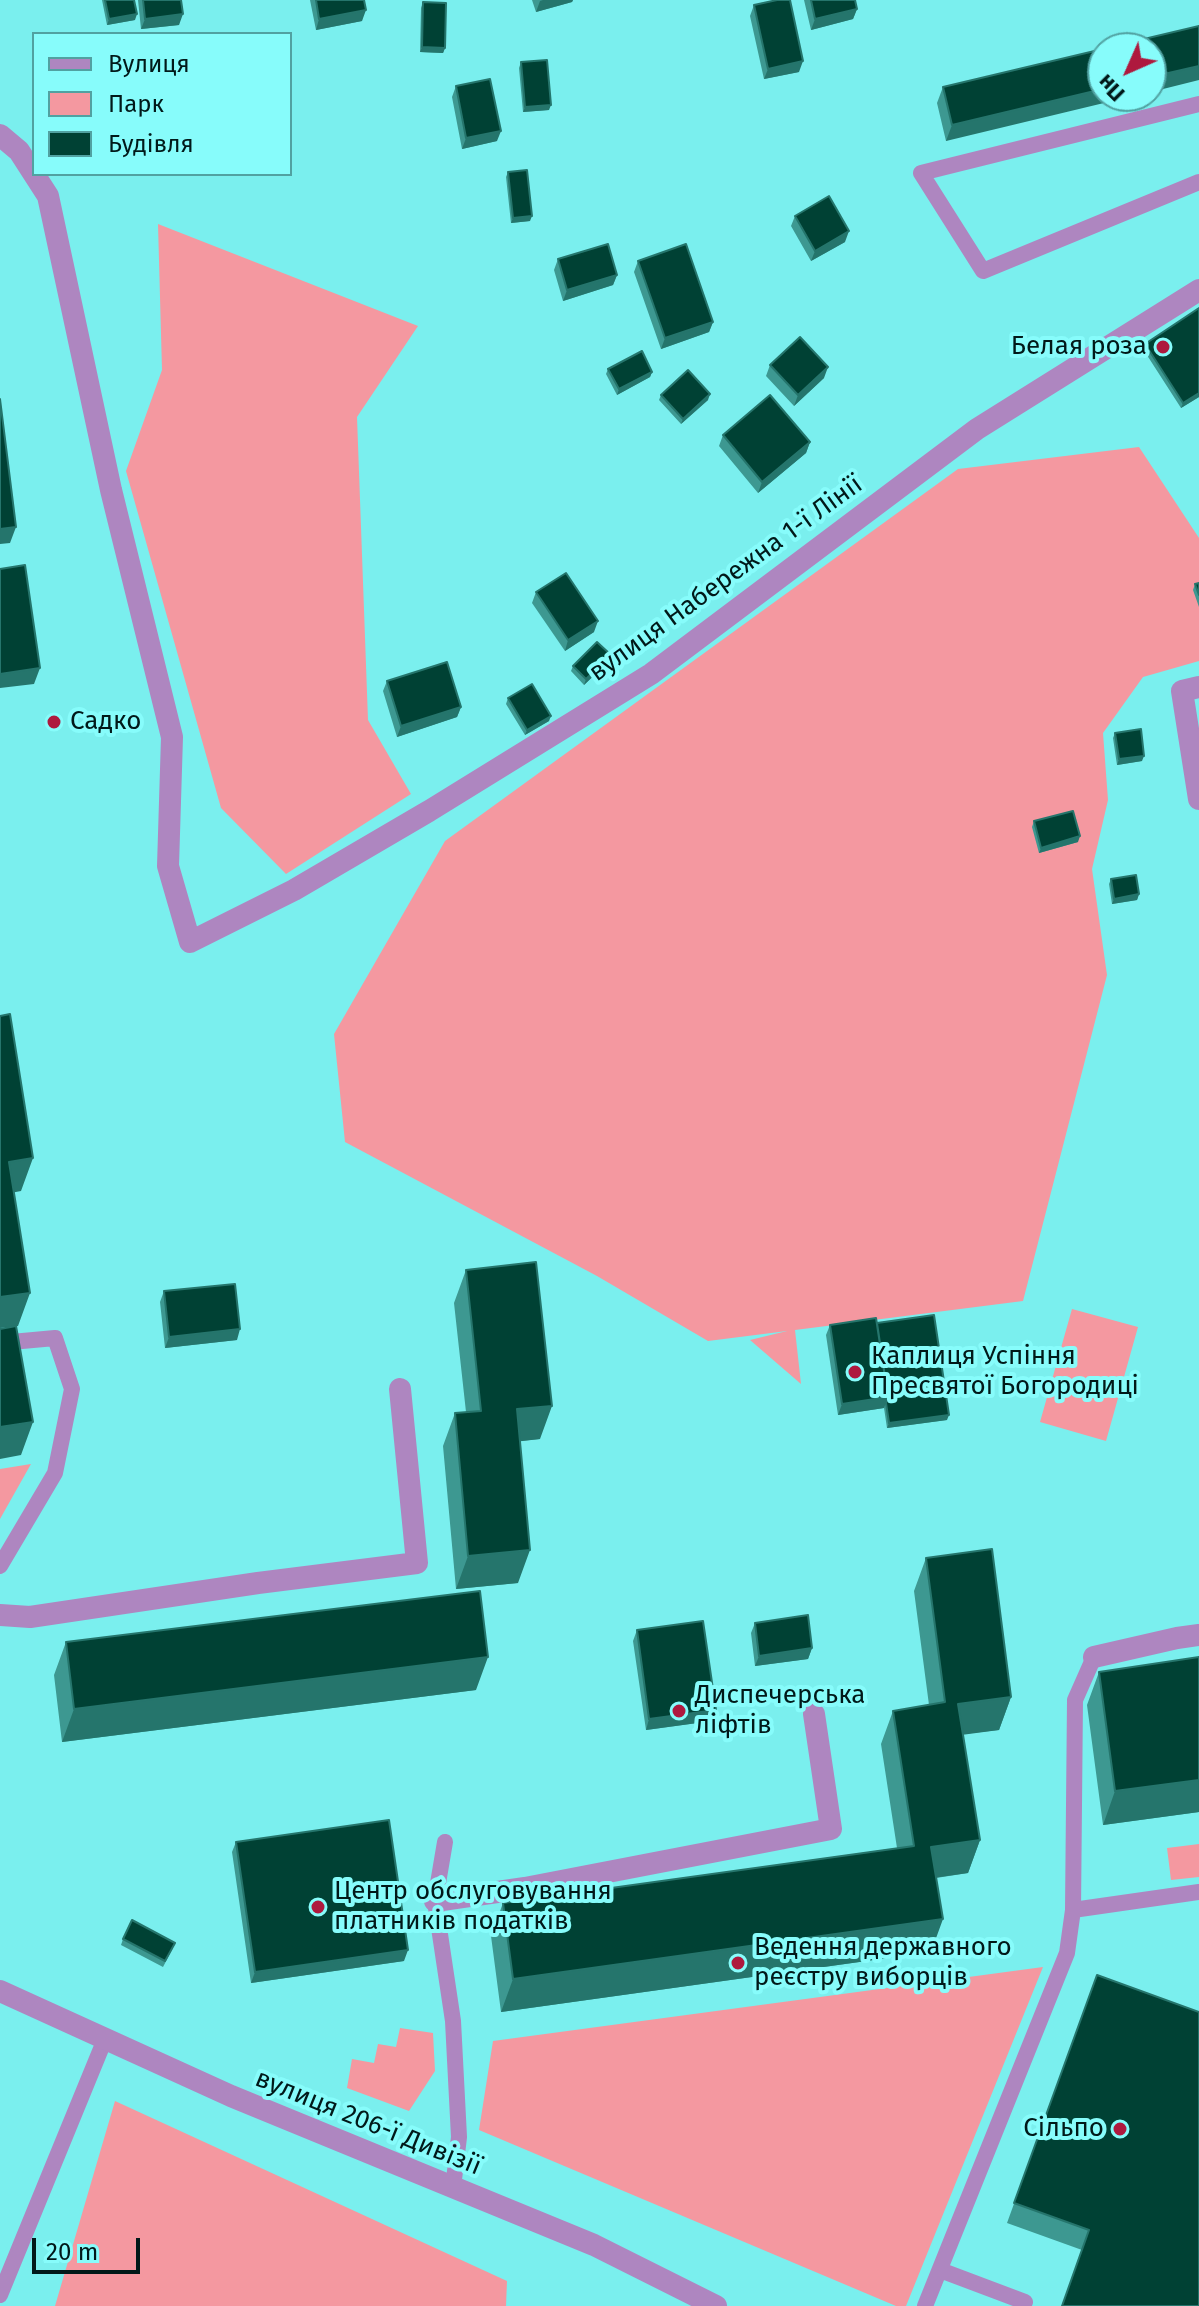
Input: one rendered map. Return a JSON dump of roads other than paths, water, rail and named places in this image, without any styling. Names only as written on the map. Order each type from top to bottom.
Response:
[{"type":"street","name":"вулиця Набережна 1-ї Лінії","points":[[0,135],[19,151],[32,171]]},
{"type":"street","name":"вулиця Набережна 1-ї Лінії","points":[[35,176],[48,196],[111,490],[172,737],[168,866],[190,942],[307,882],[651,674],[977,429],[1199,290]]},
{"type":"street","points":[[1199,687],[1182,691],[1199,799]]},
{"type":"street","points":[[0,1615],[30,1617],[417,1563],[400,1389]]},
{"type":"street","points":[[1094,1657],[1199,1635]]},
{"type":"street","points":[[435,1901],[525,1888],[831,1829],[814,1714]]},
{"type":"street","name":"вулиця 206-ї Дивізії","points":[[0,1991],[231,2096],[594,2245],[716,2306]]},
{"type":"lane","points":[[1199,104],[921,173],[983,271],[1199,182]]},
{"type":"lane","points":[[0,1343],[55,1338],[72,1389],[55,1473],[0,1566]]},
{"type":"lane","points":[[925,2306],[1067,1953],[1073,1910],[1075,1700],[1094,1657]]},
{"type":"lane","points":[[445,1842],[435,1901],[453,2021],[459,2137],[453,2188]]},
{"type":"lane","points":[[1073,1910],[1199,1892]]},
{"type":"lane","points":[[0,2295],[105,2039]]},
{"type":"lane","points":[[940,2270],[1025,2302]]},
{"type":"place","name":"Белая роза","points":[[1163,347]]},
{"type":"place","name":"Садко","points":[[54,722]]},
{"type":"place","name":"Каплиця Успіння Пресвятої Богородиці","points":[[855,1372]]},
{"type":"place","name":"Диспечерська ліфтів","points":[[679,1711]]},
{"type":"place","name":"Центр обслуговування платників податків","points":[[318,1907]]},
{"type":"place","name":"Ведення державного реєстру виборців","points":[[738,1963]]},
{"type":"place","name":"Сільпо","points":[[1120,2129]]}]
